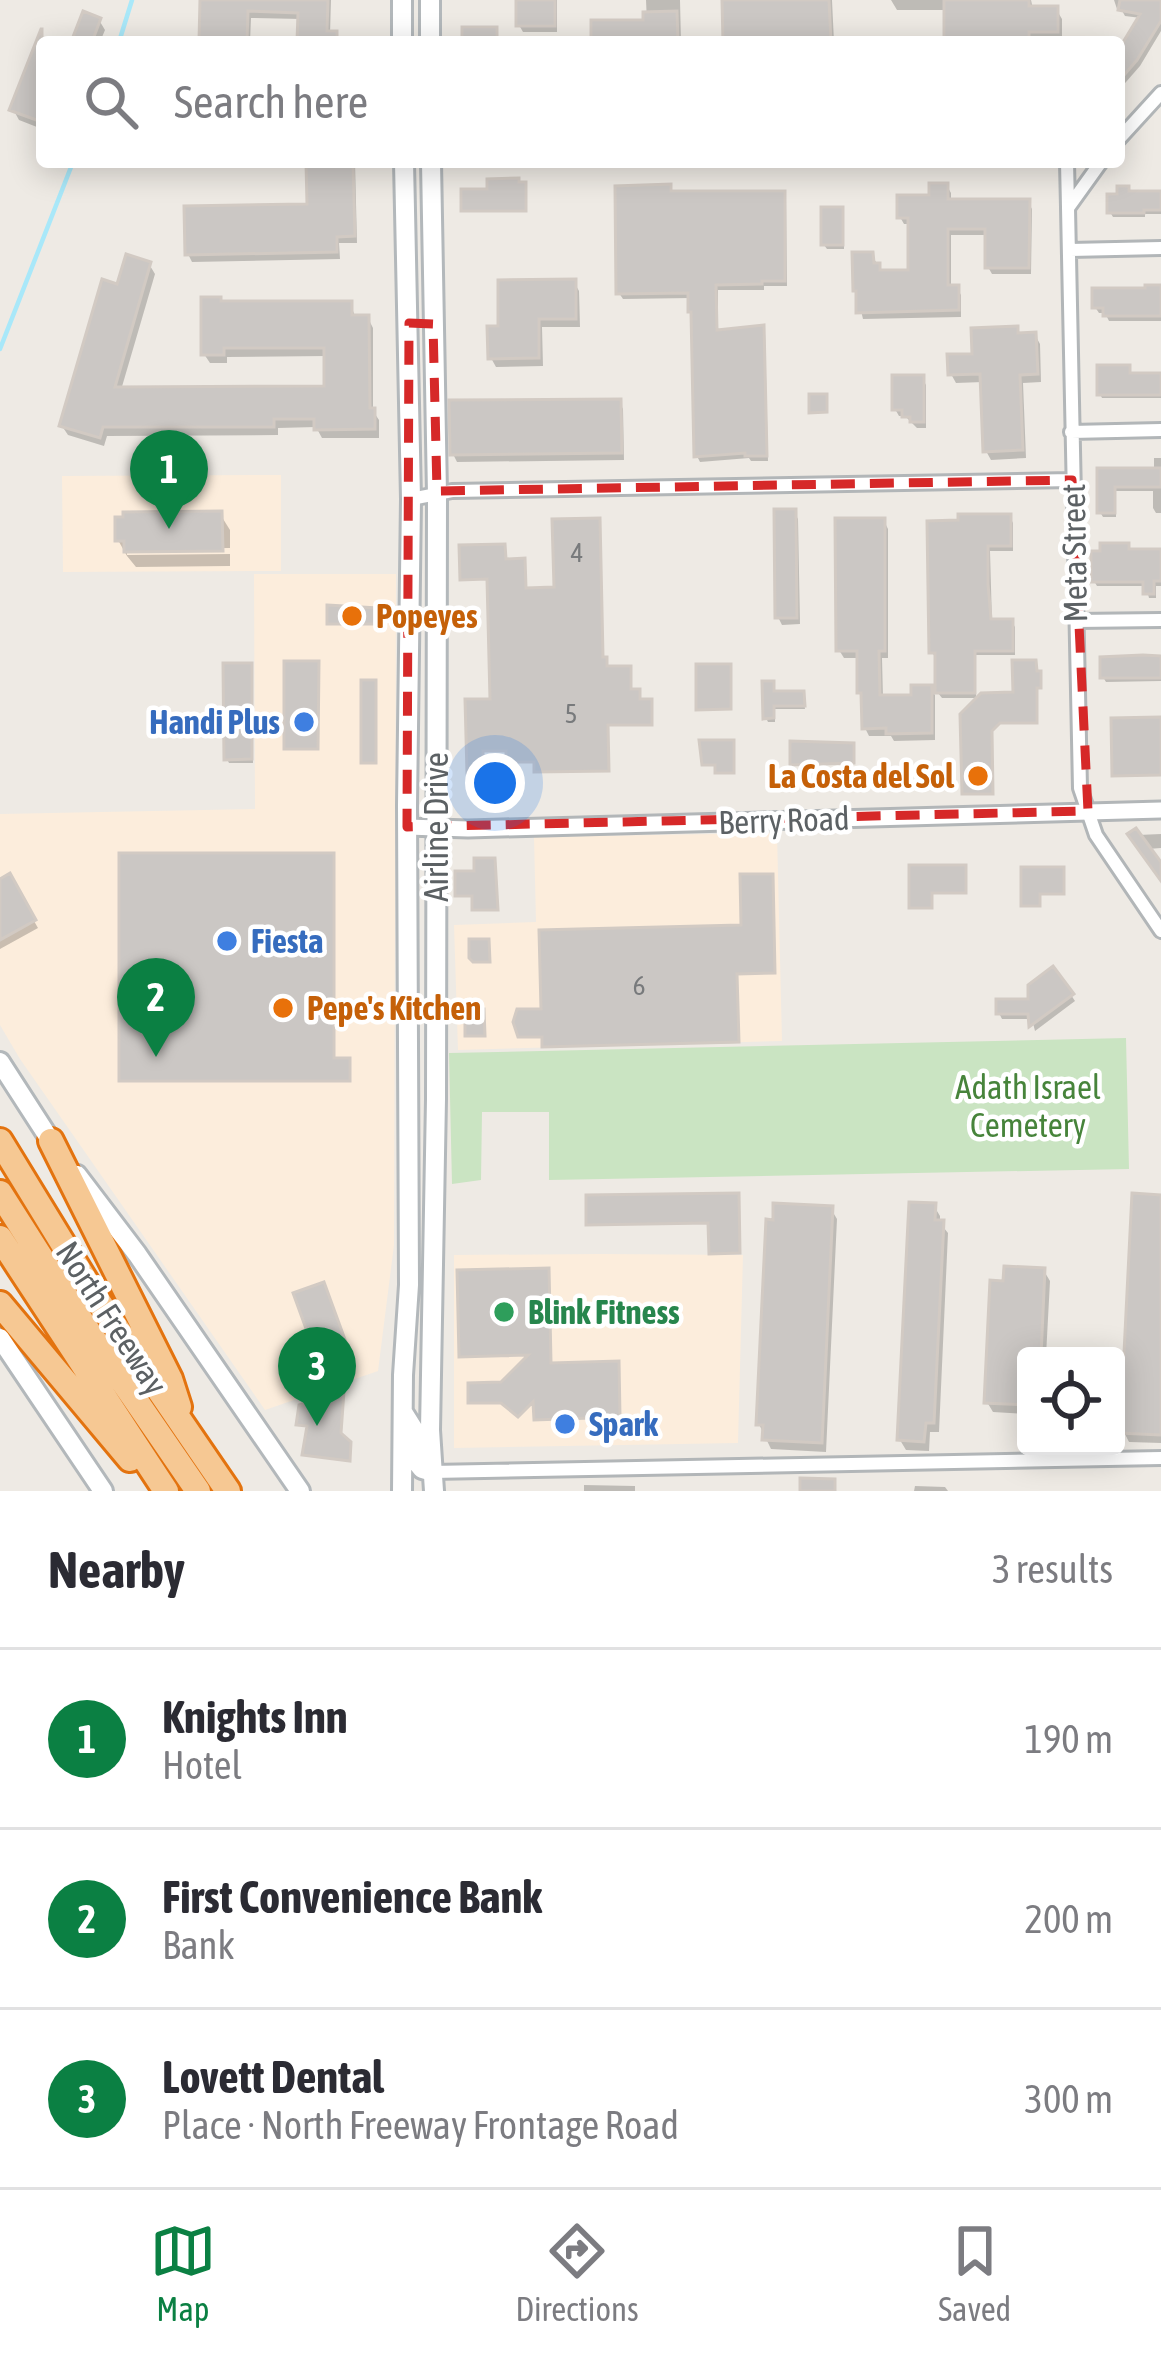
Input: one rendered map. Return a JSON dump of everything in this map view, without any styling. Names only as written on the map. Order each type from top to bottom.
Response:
[{"type":"highway","points":[[51,1141],[170,1378],[187,1432]]},
{"type":"highway","name":"North Freeway","points":[[0,1142],[96,1298],[228,1491]]},
{"type":"highway","name":"North Freeway","points":[[0,1193],[198,1491]]},
{"type":"highway","name":"North Freeway","points":[[0,1238],[166,1491]]},
{"type":"highway","points":[[0,1304],[156,1491]]},
{"type":"main road","points":[[402,0],[403,36]]},
{"type":"main road","points":[[430,0],[430,36]]},
{"type":"main road","name":"Airline Drive","points":[[402,1491],[409,1256],[411,499],[404,168]]},
{"type":"main road","name":"Airline Drive","points":[[430,168],[437,494],[433,1481]]},
{"type":"main road","points":[[409,323],[433,324]]},
{"type":"main road","points":[[408,1035],[436,1036]]},
{"type":"main road","points":[[0,1062],[300,1491]]},
{"type":"main road","points":[[409,1256],[433,1255]]},
{"type":"main road","points":[[0,1338],[103,1491]]},
{"type":"main road","points":[[402,1412],[418,1436],[418,1464],[433,1481]]},
{"type":"street","points":[[1125,132],[1161,93]]},
{"type":"street","name":"Meta Street","points":[[1067,168],[1080,788],[1096,835],[1161,931]]},
{"type":"street","points":[[1069,208],[1097,168]]},
{"type":"street","points":[[1070,250],[1161,248]]},
{"type":"street","points":[[1071,432],[1161,430]]},
{"type":"street","points":[[411,499],[452,491],[1072,481]]},
{"type":"street","points":[[1076,621],[1161,620]]},
{"type":"street","name":"Berry Road","points":[[407,827],[468,830],[1161,810]]},
{"type":"street","points":[[433,1481],[1161,1458]]},
{"type":"highlighted area","points":[[409,323],[433,324],[437,491],[1072,480],[1088,811],[407,827]]},
{"type":"shaded area","points":[[281,475],[281,571],[63,572],[62,476]]},
{"type":"shaded area","points":[[254,574],[396,574],[394,1245],[378,1371],[265,1410],[0,1025],[0,814],[255,809]]},
{"type":"shaded area","points":[[777,833],[782,1041],[458,1050],[454,925],[536,922],[534,837]]},
{"type":"shaded area","points":[[454,1255],[743,1255],[738,1443],[454,1448]]},
{"type":"green space","name":"Adath Israel Cemetery","points":[[1126,1038],[1129,1169],[549,1180],[549,1112],[482,1112],[481,1180],[452,1184],[449,1053]]},
{"type":"building","points":[[200,0],[328,0],[327,31],[337,31],[337,36],[297,36],[298,13],[248,11],[247,36],[199,36]]},
{"type":"building","points":[[516,0],[555,0],[555,26],[516,26]]},
{"type":"building","points":[[722,0],[829,0],[831,36],[723,36]]},
{"type":"building","points":[[944,0],[1029,0],[1029,6],[1058,6],[1058,32],[944,36]]},
{"type":"building","points":[[1120,0],[1161,0],[1161,21],[1125,74],[1125,39],[1140,14],[1118,10]]},
{"type":"building","points":[[83,11],[101,18],[94,36],[73,36]]},
{"type":"building","points":[[677,11],[678,36],[591,36],[591,20],[643,20],[643,12]]},
{"type":"building","points":[[462,27],[497,27],[497,36],[462,36]]},
{"type":"building","points":[[36,42],[36,120],[9,110]]},
{"type":"building","points":[[306,168],[353,168],[355,236],[337,237],[337,252],[185,255],[184,206],[307,204]]},
{"type":"building","points":[[487,179],[526,182],[526,211],[461,211],[461,189],[487,189]]},
{"type":"building","points":[[929,183],[948,183],[948,199],[1030,199],[1029,268],[985,268],[985,229],[948,229],[948,285],[959,285],[959,310],[856,313],[852,252],[873,252],[880,270],[908,270],[908,218],[897,218],[897,195],[929,195]]},
{"type":"building","points":[[671,184],[671,191],[785,191],[785,281],[716,285],[717,330],[764,325],[767,456],[694,457],[688,293],[616,294],[615,186]]},
{"type":"building","points":[[1117,186],[1129,186],[1129,191],[1161,191],[1161,210],[1107,213],[1107,194],[1117,194]]},
{"type":"building","points":[[821,207],[843,207],[843,245],[821,245]]},
{"type":"building","points":[[126,254],[151,262],[115,387],[324,386],[324,348],[224,348],[224,355],[201,355],[201,297],[352,301],[352,315],[369,315],[370,408],[375,408],[375,429],[314,430],[314,419],[274,419],[274,427],[103,427],[100,438],[59,426],[102,279],[117,284]]},
{"type":"building","points":[[576,279],[576,319],[539,319],[539,358],[488,359],[487,326],[498,326],[498,280]]},
{"type":"building","points":[[1161,285],[1161,316],[1103,316],[1103,308],[1092,308],[1092,288]]},
{"type":"building","points":[[1018,326],[1018,333],[1036,332],[1038,374],[1020,375],[1023,450],[983,452],[980,374],[948,375],[947,354],[972,354],[971,328]]},
{"type":"building","points":[[1097,365],[1130,365],[1130,373],[1161,373],[1161,395],[1097,395]]},
{"type":"building","points":[[892,375],[924,375],[924,422],[910,422],[910,417],[902,417],[902,410],[892,410]]},
{"type":"building","points":[[809,394],[827,394],[827,412],[809,413]]},
{"type":"building","points":[[621,399],[622,453],[450,455],[449,400]]},
{"type":"building","points":[[1097,468],[1161,468],[1161,487],[1115,487],[1115,513],[1097,513]]},
{"type":"building","points":[[774,509],[796,509],[797,618],[775,618]]},
{"type":"building","points":[[222,511],[223,551],[124,552],[124,541],[115,541],[115,517],[123,517],[123,512]]},
{"type":"building","points":[[958,514],[1011,514],[1011,546],[988,546],[988,584],[991,619],[1013,619],[1013,651],[975,651],[975,693],[935,693],[935,653],[929,653],[927,521],[958,520]]},
{"type":"building","points":[[600,518],[603,657],[607,657],[607,666],[631,666],[631,689],[640,689],[640,699],[652,699],[652,725],[608,725],[609,771],[534,772],[534,762],[506,762],[506,751],[483,751],[483,772],[467,773],[465,699],[490,699],[487,579],[460,580],[459,545],[505,544],[506,559],[525,558],[526,588],[554,587],[552,519]]},
{"type":"building","points":[[835,518],[885,518],[885,651],[879,651],[880,695],[911,695],[911,685],[932,685],[932,733],[886,734],[886,728],[862,729],[857,651],[836,651]]},
{"type":"building","points":[[1100,543],[1161,549],[1161,581],[1154,581],[1154,594],[1143,594],[1143,582],[1091,582],[1091,551],[1100,551]]},
{"type":"building","name":"Popeyes","points":[[327,605],[377,608],[377,624],[327,624]]},
{"type":"building","points":[[1161,656],[1161,678],[1100,678],[1100,657]]},
{"type":"building","points":[[1012,660],[1036,660],[1037,671],[1041,671],[1037,723],[1000,723],[992,731],[993,794],[962,794],[960,714],[981,693],[1013,692]]},
{"type":"building","points":[[284,661],[319,661],[318,749],[284,749]]},
{"type":"building","points":[[223,663],[252,663],[252,759],[224,760]]},
{"type":"building","points":[[696,664],[731,664],[731,709],[696,710]]},
{"type":"building","points":[[361,680],[376,680],[376,763],[361,763]]},
{"type":"building","points":[[762,681],[774,681],[774,691],[804,691],[805,706],[774,706],[774,718],[763,719]]},
{"type":"building","points":[[1161,717],[1161,775],[1112,776],[1111,718]]},
{"type":"building","points":[[699,740],[734,740],[734,773],[715,773],[715,765],[702,765]]},
{"type":"building","points":[[790,741],[854,743],[854,763],[790,765]]},
{"type":"building","points":[[1136,828],[1161,862],[1161,881],[1127,834]]},
{"type":"building","name":"Fiesta","points":[[119,853],[334,853],[334,1058],[350,1058],[350,1081],[119,1081]]},
{"type":"building","points":[[474,858],[495,858],[498,910],[472,910],[472,896],[455,896],[455,871],[474,871]]},
{"type":"building","points":[[909,865],[966,865],[966,893],[932,893],[932,908],[909,908]]},
{"type":"building","points":[[1021,867],[1064,867],[1064,894],[1040,894],[1040,906],[1021,906]]},
{"type":"building","points":[[10,873],[36,920],[0,940],[0,879]]},
{"type":"building","points":[[740,874],[773,874],[775,973],[737,974],[739,1042],[542,1047],[542,1037],[518,1037],[513,1022],[517,1009],[541,1009],[539,930],[741,925]]},
{"type":"building","points":[[469,939],[489,939],[490,962],[469,958]]},
{"type":"building","points":[[1053,966],[1074,994],[1029,1027],[1028,1014],[996,1014],[996,999],[1028,999],[1028,985]]},
{"type":"building","points":[[465,1009],[484,1009],[485,1036],[465,1036]]},
{"type":"building","points":[[739,1193],[740,1253],[709,1254],[708,1223],[586,1225],[586,1195]]},
{"type":"building","points":[[1132,1193],[1161,1195],[1161,1435],[1125,1433]]},
{"type":"building","points":[[909,1202],[936,1203],[935,1220],[944,1220],[934,1423],[926,1423],[924,1442],[897,1440]]},
{"type":"building","points":[[773,1203],[833,1206],[822,1443],[762,1440],[763,1425],[756,1425],[766,1219],[773,1220]]},
{"type":"building","points":[[1004,1266],[1045,1268],[1041,1347],[1017,1347],[1017,1405],[984,1403],[990,1280],[1003,1281]]},
{"type":"building","points":[[549,1268],[551,1363],[619,1361],[620,1417],[534,1420],[533,1402],[518,1417],[501,1403],[468,1403],[468,1383],[501,1382],[528,1355],[459,1357],[457,1270]]},
{"type":"building","points":[[324,1282],[347,1345],[316,1356],[293,1293]]},
{"type":"building","points":[[344,1391],[341,1433],[351,1442],[350,1461],[302,1455],[307,1426],[296,1425],[299,1405]]},
{"type":"building","points":[[800,1478],[835,1479],[835,1491],[800,1491]]},
{"type":"waterway","points":[[121,36],[132,0]]},
{"type":"waterway","points":[[0,349],[71,168]]},
{"type":"place","name":"Knights Inn","points":[[169,529]]},
{"type":"place","name":"Popeyes","points":[[352,616]]},
{"type":"place","name":"Handi Plus","points":[[304,722]]},
{"type":"place","name":"La Costa del Sol","points":[[978,776]]},
{"type":"place","name":"Fiesta","points":[[227,941]]},
{"type":"place","name":"Pepe's Kitchen","points":[[283,1008]]},
{"type":"place","name":"First Convenience Bank","points":[[156,1057]]},
{"type":"place","name":"Blink Fitness","points":[[504,1312]]},
{"type":"place","name":"Spark","points":[[565,1424]]},
{"type":"place","name":"Lovett Dental","points":[[317,1426]]}]
